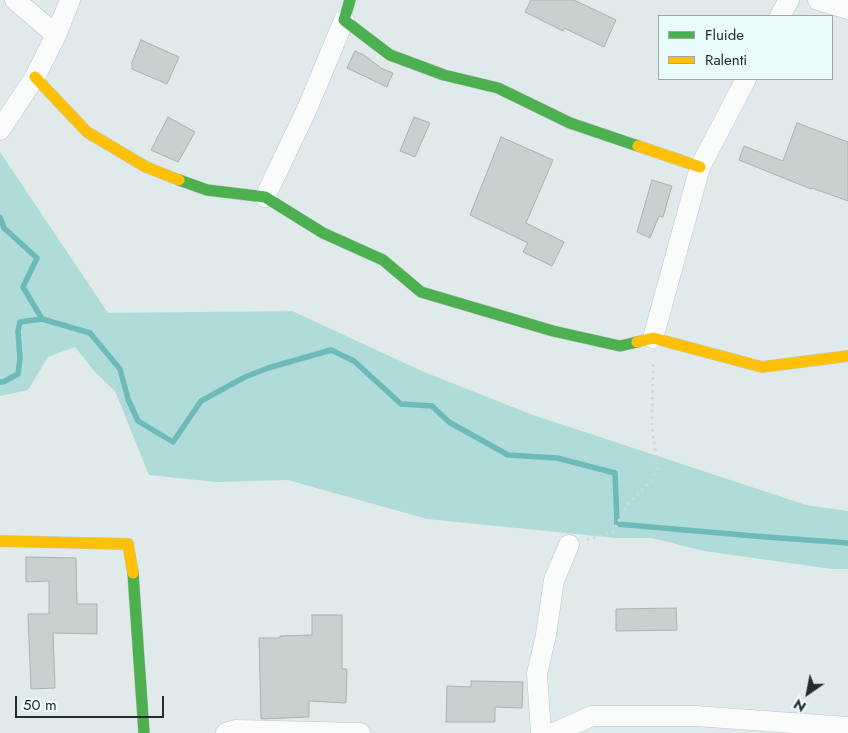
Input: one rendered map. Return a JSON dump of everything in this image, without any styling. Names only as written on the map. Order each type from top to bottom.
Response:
[{"type":"street","points":[[15,0],[56,35]]},
{"type":"street","points":[[0,130],[35,78],[56,35],[70,0]]},
{"type":"street","points":[[265,198],[307,109],[344,20],[350,0]]},
{"type":"street","points":[[781,15],[789,0]]},
{"type":"street","points":[[818,0],[848,9]]},
{"type":"street","points":[[344,20],[390,55],[444,75],[498,88],[570,123],[700,167]]},
{"type":"street","points":[[35,78],[87,132],[146,167],[207,190],[265,198],[323,233],[383,260],[421,292],[553,332],[620,346],[653,338],[762,367],[848,356]]},
{"type":"street","points":[[653,338],[700,167],[745,80]]},
{"type":"street","points":[[0,541],[128,544],[132,570],[144,733]]},
{"type":"street","points":[[542,733],[537,674],[546,635],[554,580],[569,545]]},
{"type":"street","points":[[554,733],[592,716],[696,716],[803,729],[848,727]]},
{"type":"street","points":[[226,733],[235,730],[360,733]]},
{"type":"path","points":[[569,545],[613,532],[627,505],[650,482],[658,468],[652,428],[653,338]]},
{"type":"shaded area","points":[[0,152],[108,313],[292,311],[424,372],[530,414],[806,505],[848,511],[848,569],[832,569],[704,551],[652,538],[616,538],[427,519],[288,480],[216,482],[149,475],[115,391],[95,372],[75,347],[48,357],[28,390],[0,396]]},
{"type":"building","points":[[531,0],[574,0],[616,20],[604,47],[564,28],[563,31],[525,12]]},
{"type":"building","points":[[141,40],[179,57],[167,84],[132,69],[132,62]]},
{"type":"building","points":[[355,51],[364,55],[381,68],[393,73],[387,87],[347,68]]},
{"type":"building","points":[[168,117],[195,132],[178,162],[151,150]]},
{"type":"building","points":[[414,117],[430,123],[415,157],[400,151]]},
{"type":"building","points":[[797,123],[848,142],[848,201],[811,189],[739,160],[744,146],[783,161]]},
{"type":"building","points":[[501,137],[553,160],[526,223],[564,242],[552,266],[523,252],[528,243],[470,215]]},
{"type":"building","points":[[652,180],[672,186],[663,217],[659,216],[650,238],[637,232]]},
{"type":"building","points":[[26,557],[76,558],[77,604],[97,604],[97,634],[53,633],[55,688],[31,689],[28,614],[49,614],[49,581],[26,582]]},
{"type":"building","points":[[676,608],[677,630],[616,631],[616,609]]},
{"type":"building","points":[[312,615],[342,615],[342,669],[347,669],[346,703],[309,701],[309,717],[261,719],[259,638],[312,635]]},
{"type":"building","points":[[471,681],[523,682],[522,708],[495,707],[495,722],[446,722],[447,686],[471,687]]},
{"type":"waterway","points":[[0,217],[4,228],[37,258],[23,287],[42,319],[90,333],[120,369],[128,399],[138,421],[173,442],[201,401],[245,377],[268,368],[331,350],[354,361],[401,404],[432,406],[449,422],[508,455],[557,458],[615,473],[617,524],[848,543]]},
{"type":"waterway","points":[[0,382],[18,374],[20,359],[18,331],[20,322],[42,319]]},
{"type":"traffic: fast","points":[[350,0],[344,20],[390,55],[444,75],[498,88],[570,123],[638,146]]},
{"type":"traffic: fast","points":[[179,180],[207,190],[265,197],[323,233],[383,260],[421,292],[553,331],[620,346],[637,342]]},
{"type":"traffic: fast","points":[[133,573],[144,733]]},
{"type":"traffic: slow","points":[[35,77],[87,132],[146,167],[179,180]]},
{"type":"traffic: slow","points":[[638,146],[700,167]]},
{"type":"traffic: slow","points":[[637,342],[653,338],[762,367],[848,356]]},
{"type":"traffic: slow","points":[[0,541],[128,544],[133,573]]}]
